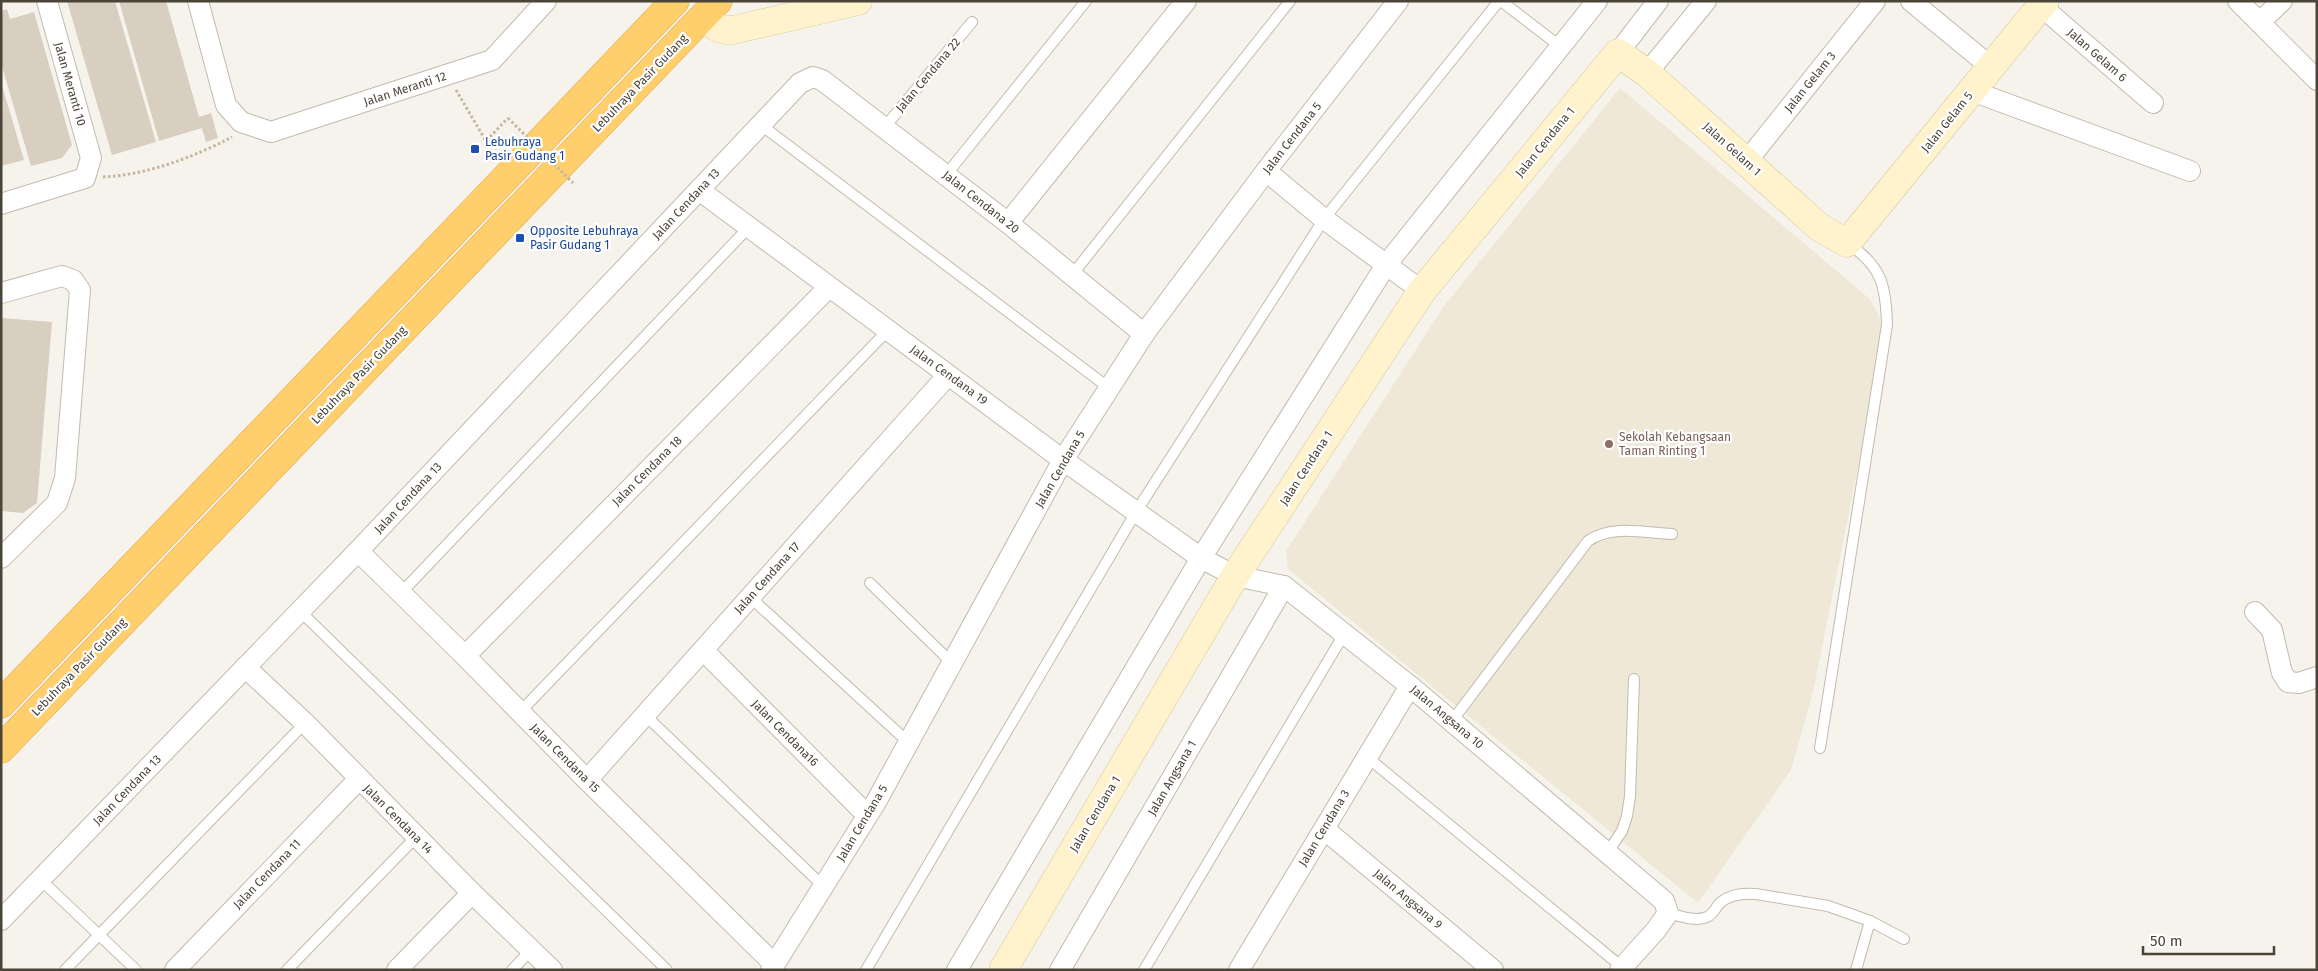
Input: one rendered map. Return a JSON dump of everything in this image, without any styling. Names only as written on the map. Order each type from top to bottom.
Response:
[{"type":"highway","points":[[1,704],[675,1]]},
{"type":"highway","name":"Lebuhraya Pasir Gudang","points":[[1,749],[711,8]]},
{"type":"street","name":"Jalan Meranti 10","points":[[47,1],[91,158],[87,173]]},
{"type":"street","points":[[198,1],[226,105],[245,124]]},
{"type":"street","name":"Jalan Meranti 12","points":[[245,124],[270,132],[492,60],[546,1]]},
{"type":"street","points":[[711,8],[715,28],[724,31],[858,1]]},
{"type":"street","points":[[1008,223],[1186,1]]},
{"type":"street","name":"Jalan Cendana 5","points":[[773,967],[867,815],[1063,460],[1109,388],[1144,334],[1266,171],[1398,1]]},
{"type":"street","points":[[957,970],[1201,558],[1386,265],[1598,1]]},
{"type":"street","name":"Jalan Cendana 1","points":[[1003,970],[1235,576],[1422,291],[1618,53],[1658,1]]},
{"type":"street","points":[[1647,73],[1706,1]]},
{"type":"street","name":"Jalan Gelam 3","points":[[1746,162],[1875,1]]},
{"type":"street","points":[[1911,1],[1991,67]]},
{"type":"street","points":[[2238,1],[2317,80]]},
{"type":"street","points":[[2260,22],[2282,1]]},
{"type":"street","name":"Jalan Gelam 5","points":[[1847,243],[2043,4]]},
{"type":"street","name":"Jalan Gelam 6","points":[[2043,4],[2153,104]]},
{"type":"street","name":"Jalan Gelam 1","points":[[1618,53],[1647,73],[1819,228],[1847,243]]},
{"type":"street","name":"Jalan Cendana 20","points":[[813,77],[822,80],[1008,223],[1144,334]]},
{"type":"street","name":"Jalan Cendana 13","points":[[1,920],[358,551],[800,83],[813,77]]},
{"type":"street","points":[[1972,91],[2190,171]]},
{"type":"street","points":[[1266,171],[1324,219],[1422,291]]},
{"type":"street","points":[[1,204],[87,173]]},
{"type":"street","name":"Jalan Cendana 19","points":[[699,190],[1063,460],[1201,558]]},
{"type":"street","points":[[1,293],[62,276],[73,280],[80,290],[65,478],[57,503],[1,558]]},
{"type":"street","name":"Jalan Cendana 18","points":[[465,656],[829,287]]},
{"type":"street","name":"Jalan Cendana 17","points":[[587,780],[948,375]]},
{"type":"street","name":"Jalan Cendana 15","points":[[358,551],[465,656],[773,967]]},
{"type":"street","name":"Jalan Angsana 10","points":[[1201,558],[1235,576],[1284,586],[1410,686],[1664,901],[1668,913]]},
{"type":"street","name":"Jalan Angsana 1","points":[[1060,970],[1284,586]]},
{"type":"street","points":[[2255,612],[2272,630],[2282,673],[2288,682],[2298,684],[2317,677]]},
{"type":"street","name":"Jalan Cendana16","points":[[703,650],[867,815]]},
{"type":"street","name":"Jalan Cendana 14","points":[[245,667],[305,723],[416,837],[552,970]]},
{"type":"street","name":"Jalan Cendana 3","points":[[1243,968],[1410,686]]},
{"type":"street","name":"Jalan Cendana 11","points":[[175,970],[359,779]]},
{"type":"street","name":"Jalan Angsana 9","points":[[1324,829],[1493,970]]},
{"type":"street","points":[[398,970],[472,893]]},
{"type":"street","points":[[1621,969],[1656,930],[1668,913]]},
{"type":"lane","points":[[946,175],[1086,1]]},
{"type":"lane","points":[[1072,275],[1290,1]]},
{"type":"lane","points":[[866,970],[1136,512],[1324,219],[1500,1],[1561,47]]},
{"type":"lane","name":"Jalan Cendana 22","points":[[884,128],[972,22]]},
{"type":"lane","points":[[760,125],[1109,388]]},
{"type":"lane","points":[[401,593],[748,227]]},
{"type":"lane","points":[[1820,748],[1887,325],[1882,280],[1866,256],[1847,243]]},
{"type":"lane","points":[[520,712],[888,330]]},
{"type":"lane","points":[[1452,721],[1588,541],[1599,534],[1613,531],[1672,534]]},
{"type":"lane","points":[[870,583],[952,663]]},
{"type":"lane","points":[[750,598],[908,742]]},
{"type":"lane","points":[[300,611],[667,970]]},
{"type":"lane","points":[[1144,970],[1344,634]]},
{"type":"lane","points":[[1607,853],[1622,831],[1628,816],[1634,679]]},
{"type":"lane","points":[[645,715],[823,886]]},
{"type":"lane","points":[[65,970],[305,723]]},
{"type":"lane","points":[[1367,757],[1621,969]]},
{"type":"lane","points":[[287,970],[416,837]]},
{"type":"lane","points":[[40,879],[136,970]]},
{"type":"lane","points":[[1668,913],[1690,918],[1703,918],[1709,916],[1721,902],[1745,893],[1828,906],[1870,922],[1904,939]]},
{"type":"lane","points":[[1856,970],[1870,922]]},
{"type":"lane","points":[[512,970],[532,950]]},
{"type":"path","points":[[446,75],[486,141],[508,118],[573,183]]},
{"type":"path","points":[[87,173],[112,177],[143,171],[217,145],[245,130],[245,124]]},
{"type":"shaded area","name":"Sekolah Kebangsaan Taman Rinting 1","points":[[1620,88],[1870,299],[1879,316],[1884,337],[1813,692],[1791,770],[1698,903],[1288,569],[1286,551],[1444,306]]},
{"type":"building","points":[[67,1],[115,1],[156,142],[112,155]]},
{"type":"building","points":[[119,1],[166,1],[199,117],[211,113],[218,138],[206,142],[202,128],[159,141]]},
{"type":"building","points":[[7,9],[10,19],[34,12],[72,145],[62,158],[31,166],[1,63],[1,11]]},
{"type":"building","points":[[1,82],[24,160],[1,166]]},
{"type":"building","points":[[2,318],[52,322],[37,503],[23,513],[1,511]]},
{"type":"place","name":"Lebuhraya Pasir Gudang 1","points":[[475,149]]},
{"type":"place","name":"Opposite Lebuhraya Pasir Gudang 1","points":[[520,238]]},
{"type":"place","name":"Sekolah Kebangsaan Taman Rinting 1","points":[[1609,444]]}]
